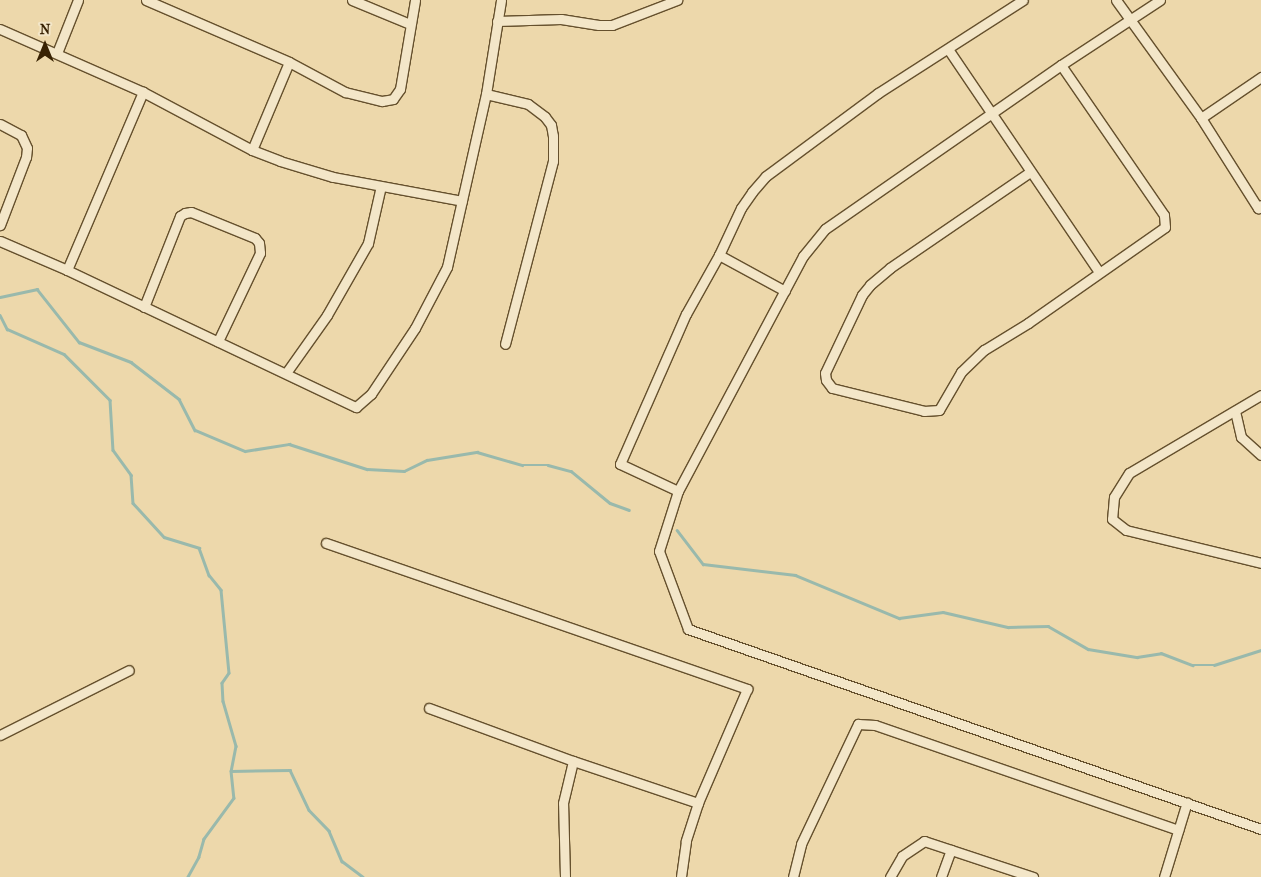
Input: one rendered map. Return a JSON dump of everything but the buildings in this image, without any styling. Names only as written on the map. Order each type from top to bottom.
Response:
[{"type":"street","points":[[57,53],[78,0]]},
{"type":"street","points":[[146,0],[289,62],[346,92],[382,101],[390,100],[397,96],[400,89],[415,0]]},
{"type":"street","points":[[352,0],[410,24]]},
{"type":"street","points":[[0,241],[67,270],[356,407],[371,394],[415,328],[440,284],[447,267],[486,94],[500,0]]},
{"type":"street","points":[[497,20],[561,20],[612,25],[677,0]]},
{"type":"street","points":[[678,491],[620,464],[686,314],[719,255],[741,208],[766,176],[878,93],[1023,0]]},
{"type":"street","points":[[1116,0],[1201,118],[1258,208],[1261,205]]},
{"type":"street","points":[[1160,0],[1061,65],[825,229],[803,256],[678,491],[659,551],[688,629],[1261,828]]},
{"type":"street","points":[[0,29],[142,92],[252,150],[311,172],[462,201]]},
{"type":"street","points":[[948,49],[1098,272]]},
{"type":"street","points":[[252,150],[289,62]]},
{"type":"street","points":[[1030,172],[890,268],[870,285],[862,295],[825,373],[826,380],[835,389],[924,411],[936,411],[942,408],[961,372],[984,350],[1036,318],[1098,272],[1165,227],[1164,215],[1061,65]]},
{"type":"street","points":[[1201,118],[1261,77]]},
{"type":"street","points":[[67,270],[142,92]]},
{"type":"street","points":[[486,94],[528,104],[551,125],[554,136],[553,161],[505,344]]},
{"type":"street","points":[[0,124],[20,135],[27,148],[26,157],[0,225]]},
{"type":"street","points":[[286,373],[327,315],[365,249],[371,234],[381,186]]},
{"type":"street","points":[[144,306],[180,216],[192,212],[255,238],[259,243],[260,253],[218,341]]},
{"type":"street","points":[[719,255],[785,291]]},
{"type":"street","points":[[1261,395],[1129,473],[1114,496],[1112,519],[1126,530],[1261,563]]},
{"type":"street","points":[[1235,411],[1241,437],[1261,455]]},
{"type":"street","points":[[326,543],[747,689],[698,803],[686,841],[681,877]]},
{"type":"street","points":[[0,735],[129,670]]},
{"type":"street","points":[[429,708],[573,761],[698,803]]},
{"type":"street","points":[[793,877],[801,844],[858,724],[875,725],[1178,830]]},
{"type":"street","points":[[565,877],[563,803],[573,761]]},
{"type":"street","points":[[1164,877],[1188,802]]},
{"type":"street","points":[[890,877],[902,856],[924,841],[1017,874],[1033,877]]},
{"type":"street","points":[[941,877],[951,850]]},
{"type":"waterway","points":[[0,297],[37,289],[79,342],[131,362],[179,399],[195,430],[245,451],[289,444],[367,469],[404,471],[427,460],[477,452],[522,465],[548,465],[571,471],[610,503],[629,510]]},
{"type":"waterway","points":[[0,315],[7,329],[64,354],[110,400],[113,450],[131,475],[133,503],[164,537],[199,548],[209,575],[221,590],[229,673],[222,683],[223,701],[236,746],[231,771],[234,798],[204,839],[199,857],[188,877]]},
{"type":"waterway","points":[[677,530],[703,564],[795,575],[899,618],[943,612],[1008,627],[1048,626],[1088,649],[1137,657],[1161,653],[1193,665],[1214,665],[1261,650]]},
{"type":"waterway","points":[[231,771],[290,770],[309,810],[329,831],[342,861],[363,877]]}]
